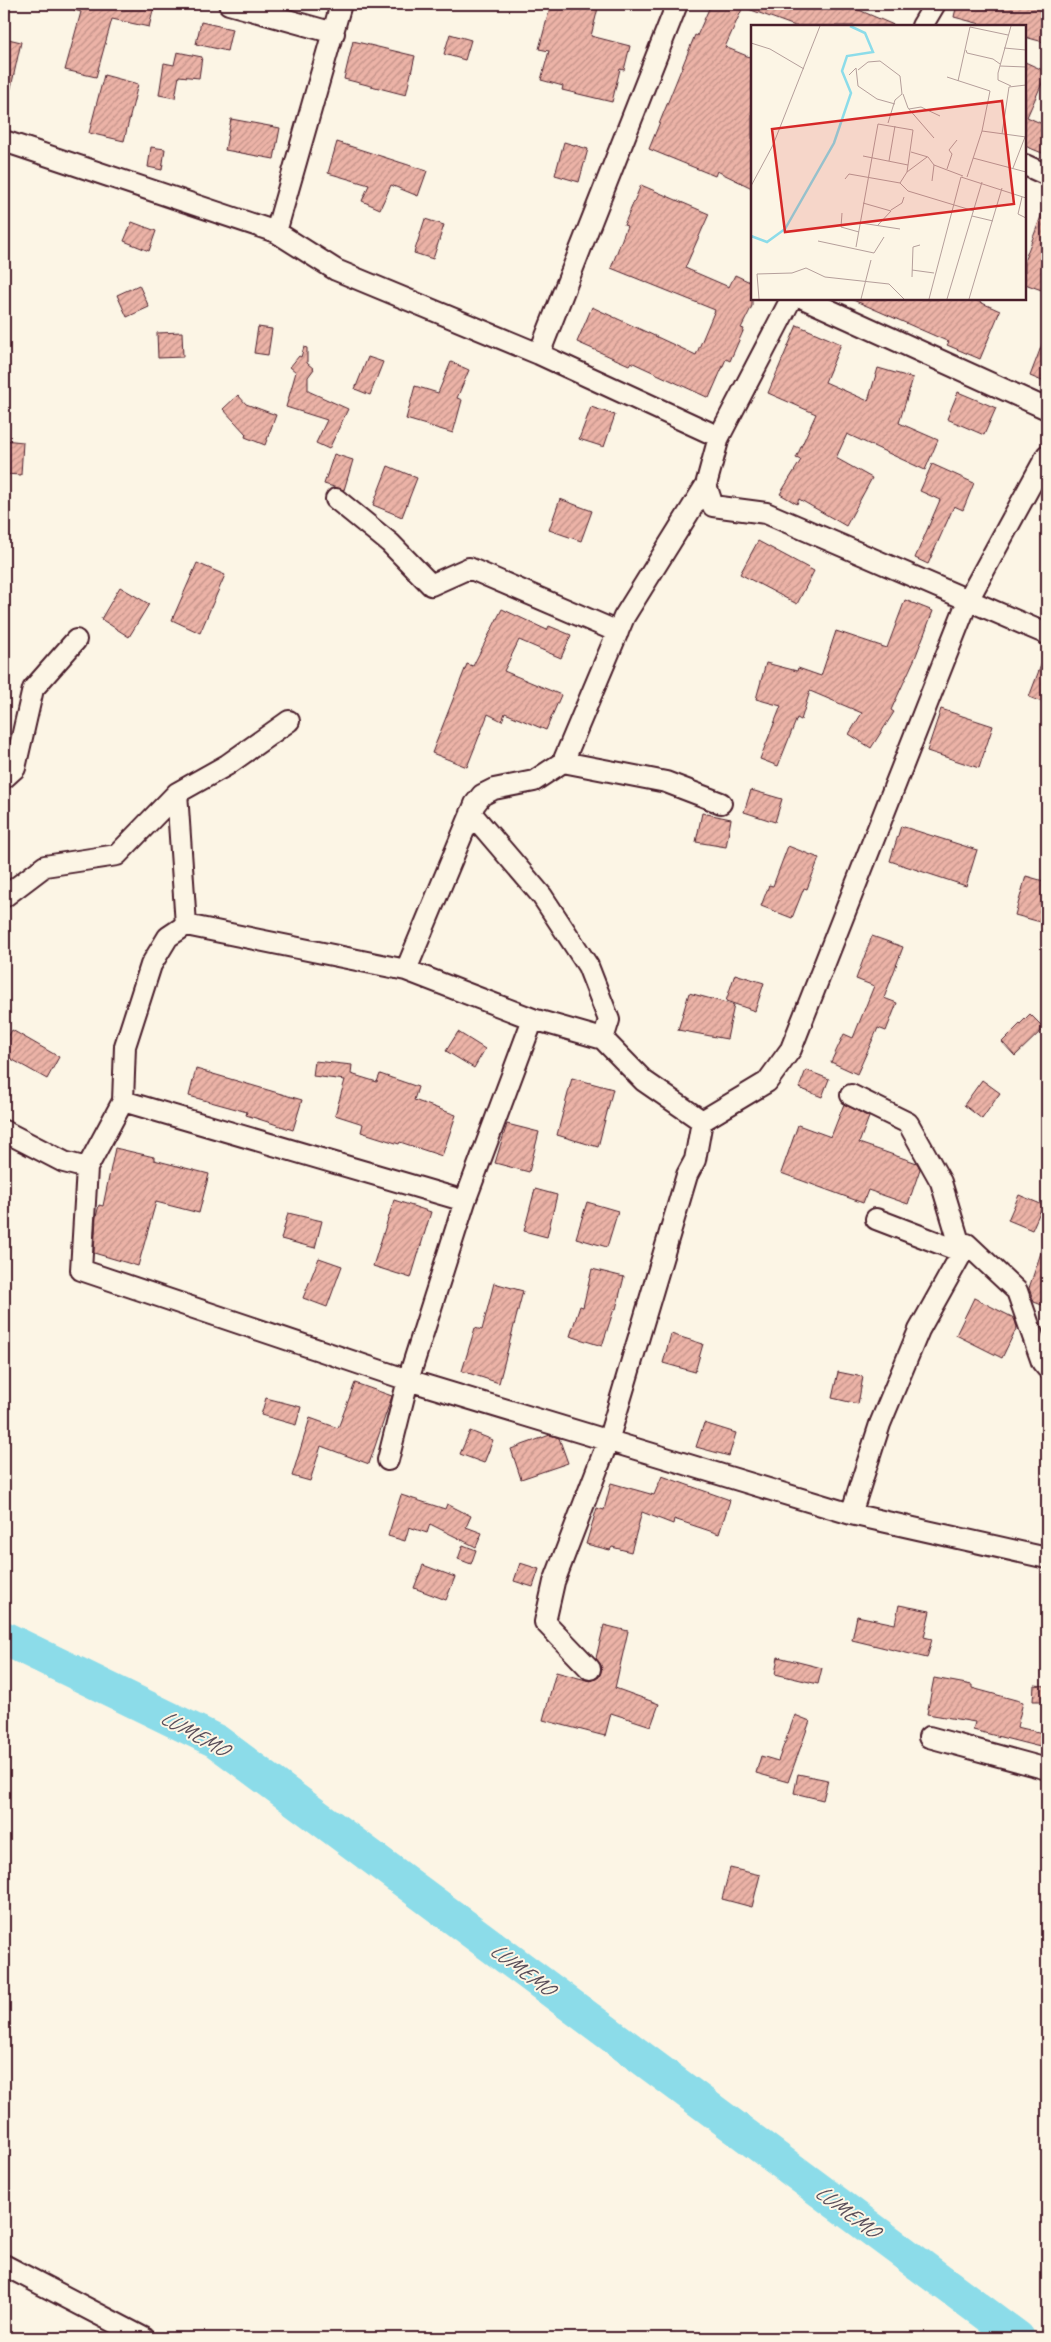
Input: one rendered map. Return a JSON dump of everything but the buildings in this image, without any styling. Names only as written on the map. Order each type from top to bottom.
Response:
[{"type":"street","points":[[229,4],[334,33]]},
{"type":"street","points":[[276,232],[341,4]]},
{"type":"street","points":[[539,354],[677,4]]},
{"type":"street","points":[[923,25],[936,4]]},
{"type":"street","points":[[4,141],[276,232],[336,270],[539,354],[719,437]]},
{"type":"street","points":[[1026,165],[1047,175]]},
{"type":"street","points":[[406,970],[470,813],[482,795],[494,789],[534,782],[563,762],[624,617],[706,485],[719,437],[790,300]]},
{"type":"street","points":[[807,300],[1047,409]]},
{"type":"street","points":[[590,1669],[545,1622],[554,1582],[608,1441],[687,1175],[695,1160],[702,1121],[768,1082],[791,1049],[968,600],[1047,455]]},
{"type":"street","points":[[706,485],[713,506],[766,513],[1047,634]]},
{"type":"street","points":[[336,498],[390,543],[431,585],[469,568],[618,632]]},
{"type":"street","points":[[4,778],[15,768],[33,689],[76,640]]},
{"type":"street","points":[[4,897],[45,866],[117,855],[177,793],[227,765],[289,721]]},
{"type":"street","points":[[563,762],[666,782],[721,803]]},
{"type":"street","points":[[177,793],[186,925]]},
{"type":"street","points":[[470,813],[542,896],[588,966],[609,1020],[603,1039]]},
{"type":"street","points":[[702,1121],[644,1080],[603,1039],[533,1019],[406,970],[186,925],[168,937],[151,965],[125,1046],[123,1101],[86,1168],[81,1270],[408,1380],[851,1514],[1047,1558]]},
{"type":"street","points":[[388,1460],[408,1380],[464,1201],[533,1019]]},
{"type":"street","points":[[850,1095],[908,1124],[941,1182],[962,1252]]},
{"type":"street","points":[[123,1101],[464,1201]]},
{"type":"street","points":[[4,1131],[64,1162],[86,1168]]},
{"type":"street","points":[[876,1219],[962,1252]]},
{"type":"street","points":[[851,1514],[880,1424],[916,1338],[967,1244],[1018,1291],[1042,1362],[1047,1368]]},
{"type":"street","points":[[929,1737],[1047,1769]]},
{"type":"street","points":[[4,2265],[144,2338]]},
{"type":"waterway","name":"LUMEMO","points":[[4,1638],[216,1741],[1018,2338]]}]
